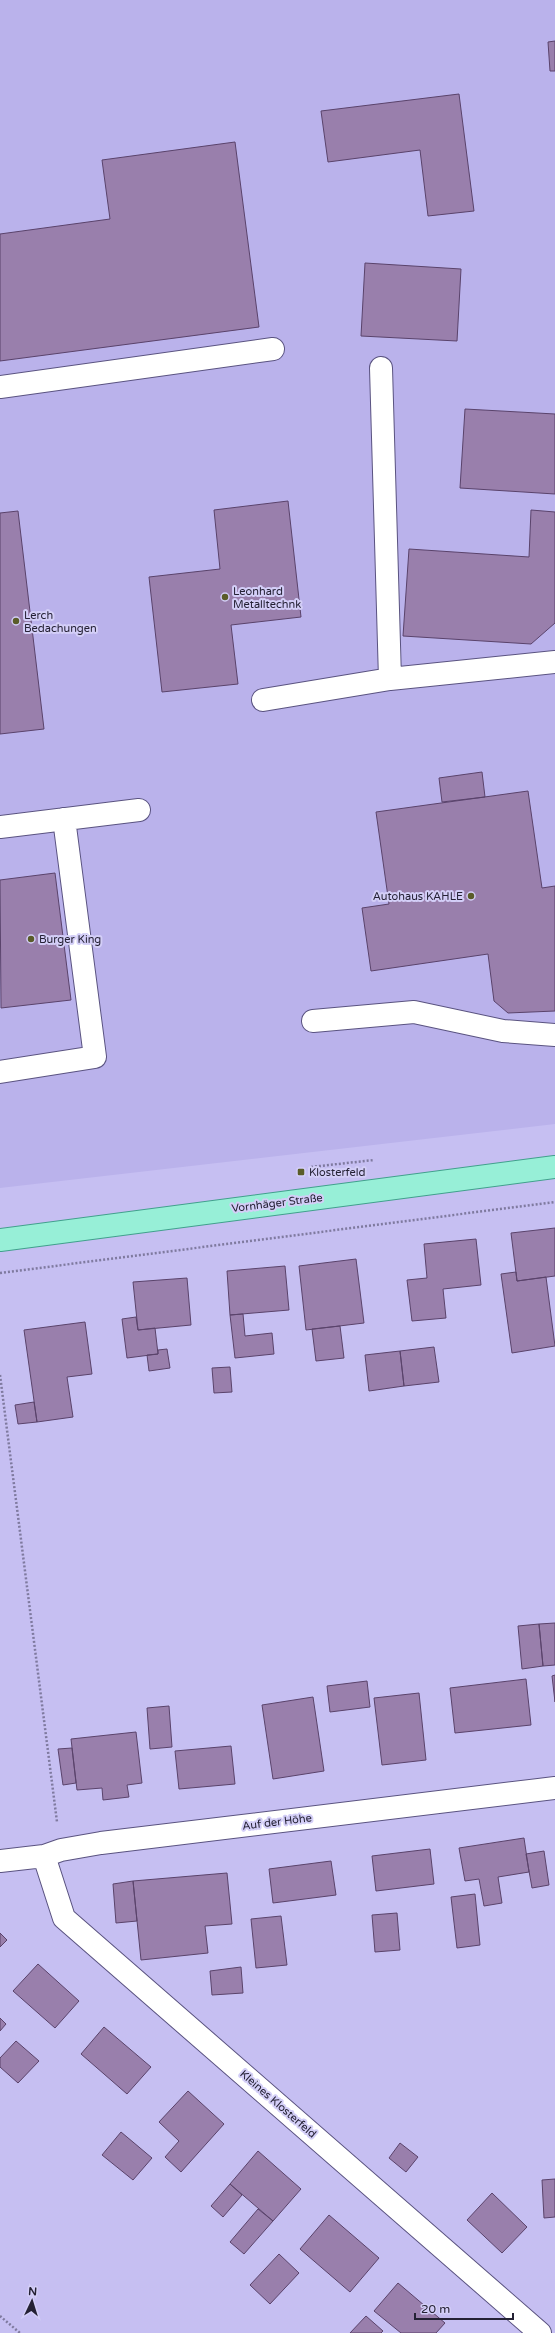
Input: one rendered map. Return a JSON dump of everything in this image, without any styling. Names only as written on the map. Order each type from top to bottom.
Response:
[{"type":"main road","name":"Vornhäger Straße","points":[[0,1240],[555,1167]]},
{"type":"street","points":[[0,387],[273,349]]},
{"type":"street","points":[[381,368],[390,679]]},
{"type":"street","points":[[263,700],[390,679],[555,662]]},
{"type":"street","points":[[0,827],[139,810]]},
{"type":"street","points":[[0,1072],[95,1058],[64,819]]},
{"type":"street","points":[[313,1021],[414,1012],[491,1029],[555,1034]]},
{"type":"street","name":"Auf der Höhe","points":[[0,1861],[52,1853],[101,1843],[555,1788]]},
{"type":"street","name":"Kleines Klosterfeld","points":[[52,1853],[64,1918],[540,2333]]},
{"type":"path","points":[[0,1273],[555,1202]]},
{"type":"path","points":[[0,1375],[52,1853]]},
{"type":"path","points":[[0,2316],[20,2333]]},
{"type":"shaded area","points":[[0,0],[555,0],[555,1124],[0,1188]]},
{"type":"building","points":[[555,41],[555,71],[550,71],[548,42]]},
{"type":"building","points":[[459,94],[474,211],[428,216],[420,150],[328,162],[321,111]]},
{"type":"building","points":[[235,142],[259,327],[0,361],[0,234],[110,219],[102,160]]},
{"type":"building","points":[[365,263],[461,269],[457,341],[361,336]]},
{"type":"building","points":[[465,409],[555,414],[555,494],[460,488]]},
{"type":"building","name":"Leonhard Metalltechnk","points":[[288,501],[301,617],[231,625],[238,684],[162,692],[149,577],[220,569],[214,510]]},
{"type":"building","points":[[531,510],[555,512],[555,623],[531,644],[403,636],[409,549],[529,557]]},
{"type":"building","name":"Lerch Bedachungen","points":[[18,511],[44,729],[0,734],[0,513]]},
{"type":"building","points":[[482,772],[485,797],[442,802],[439,778]]},
{"type":"building","name":"Autohaus KAHLE","points":[[528,791],[542,888],[555,886],[555,1011],[508,1013],[494,1001],[488,954],[371,971],[362,908],[389,904],[376,812]]},
{"type":"building","name":"Burger King","points":[[55,873],[71,1000],[1,1008],[0,880]]},
{"type":"building","points":[[555,1228],[555,1276],[517,1281],[511,1233]]},
{"type":"building","points":[[476,1239],[481,1285],[443,1289],[446,1318],[412,1321],[407,1280],[427,1278],[424,1244]]},
{"type":"building","points":[[356,1259],[364,1323],[306,1330],[299,1266]]},
{"type":"building","points":[[285,1266],[289,1310],[230,1315],[227,1271]]},
{"type":"building","points":[[516,1272],[517,1281],[546,1277],[555,1346],[512,1353],[501,1274]]},
{"type":"building","points":[[187,1278],[191,1325],[138,1330],[133,1282]]},
{"type":"building","points":[[243,1314],[245,1336],[272,1333],[274,1354],[235,1358],[230,1315]]},
{"type":"building","points":[[136,1317],[138,1330],[155,1328],[158,1354],[127,1358],[122,1319]]},
{"type":"building","points":[[85,1322],[92,1374],[67,1377],[73,1417],[37,1422],[24,1330]]},
{"type":"building","points":[[340,1326],[344,1358],[316,1361],[312,1329]]},
{"type":"building","points":[[434,1347],[439,1382],[404,1386],[400,1351]]},
{"type":"building","points":[[167,1349],[170,1368],[149,1371],[147,1355],[158,1354],[158,1350]]},
{"type":"building","points":[[400,1351],[404,1386],[369,1391],[365,1355]]},
{"type":"building","points":[[230,1367],[232,1392],[214,1393],[212,1368]]},
{"type":"building","points":[[34,1402],[37,1422],[18,1424],[15,1405]]},
{"type":"building","points":[[555,1623],[555,1665],[543,1666],[539,1624]]},
{"type":"building","points":[[539,1624],[543,1666],[522,1669],[518,1626]]},
{"type":"building","points":[[555,1675],[555,1702],[552,1676]]},
{"type":"building","points":[[526,1679],[531,1725],[455,1733],[450,1688]]},
{"type":"building","points":[[367,1681],[370,1707],[330,1712],[327,1686]]},
{"type":"building","points":[[419,1693],[426,1760],[382,1765],[374,1698]]},
{"type":"building","points":[[313,1697],[324,1771],[273,1779],[262,1705]]},
{"type":"building","points":[[169,1706],[172,1747],[150,1749],[147,1708]]},
{"type":"building","points":[[136,1732],[142,1783],[127,1785],[129,1797],[103,1800],[102,1788],[77,1790],[71,1739]]},
{"type":"building","points":[[231,1746],[235,1784],[179,1789],[175,1751]]},
{"type":"building","points":[[72,1748],[76,1783],[63,1785],[58,1749]]},
{"type":"building","points":[[524,1838],[529,1872],[498,1877],[502,1903],[484,1906],[479,1879],[465,1881],[459,1848]]},
{"type":"building","points":[[430,1849],[434,1884],[376,1891],[372,1856]]},
{"type":"building","points":[[544,1851],[549,1885],[532,1888],[526,1854]]},
{"type":"building","points":[[331,1861],[336,1895],[273,1903],[269,1869]]},
{"type":"building","points":[[227,1873],[232,1924],[205,1926],[208,1953],[141,1960],[133,1881]]},
{"type":"building","points":[[133,1881],[137,1921],[116,1923],[113,1884]]},
{"type":"building","points":[[475,1894],[480,1945],[457,1948],[451,1897]]},
{"type":"building","points":[[397,1913],[400,1950],[375,1952],[372,1915]]},
{"type":"building","points":[[281,1916],[287,1965],[256,1968],[251,1919]]},
{"type":"building","points":[[0,1933],[7,1940],[0,1947]]},
{"type":"building","points":[[38,1964],[79,2001],[55,2028],[13,1991]]},
{"type":"building","points":[[241,1967],[243,1993],[212,1995],[210,1971]]},
{"type":"building","points":[[0,2018],[6,2024],[0,2031]]},
{"type":"building","points":[[104,2027],[151,2067],[127,2094],[81,2054]]},
{"type":"building","points":[[16,2041],[39,2061],[18,2083],[0,2067],[0,2058]]},
{"type":"building","points":[[188,2091],[224,2124],[181,2172],[165,2157],[179,2141],[159,2122]]},
{"type":"building","points":[[121,2132],[152,2158],[133,2180],[102,2155]]},
{"type":"building","points":[[400,2143],[418,2157],[406,2172],[389,2158]]},
{"type":"building","points":[[258,2151],[301,2189],[273,2221],[230,2184]]},
{"type":"building","points":[[555,2179],[555,2217],[544,2218],[542,2180]]},
{"type":"building","points":[[230,2184],[242,2195],[223,2217],[211,2206]]},
{"type":"building","points":[[492,2193],[527,2227],[502,2253],[467,2220]]},
{"type":"building","points":[[258,2209],[273,2221],[244,2254],[230,2242]]},
{"type":"building","points":[[329,2215],[379,2258],[350,2292],[300,2249]]},
{"type":"building","points":[[279,2254],[299,2273],[270,2304],[250,2285]]},
{"type":"building","points":[[398,2283],[445,2323],[436,2333],[401,2333],[374,2311]]},
{"type":"building","points":[[366,2316],[383,2331],[381,2333],[350,2333]]},
{"type":"place","name":"Leonhard Metalltechnk","points":[[225,597]]},
{"type":"place","name":"Lerch Bedachungen","points":[[16,621]]},
{"type":"place","name":"Autohaus KAHLE","points":[[471,896]]},
{"type":"place","name":"Burger King","points":[[31,939]]},
{"type":"place","name":"Klosterfeld","points":[[301,1172]]}]
